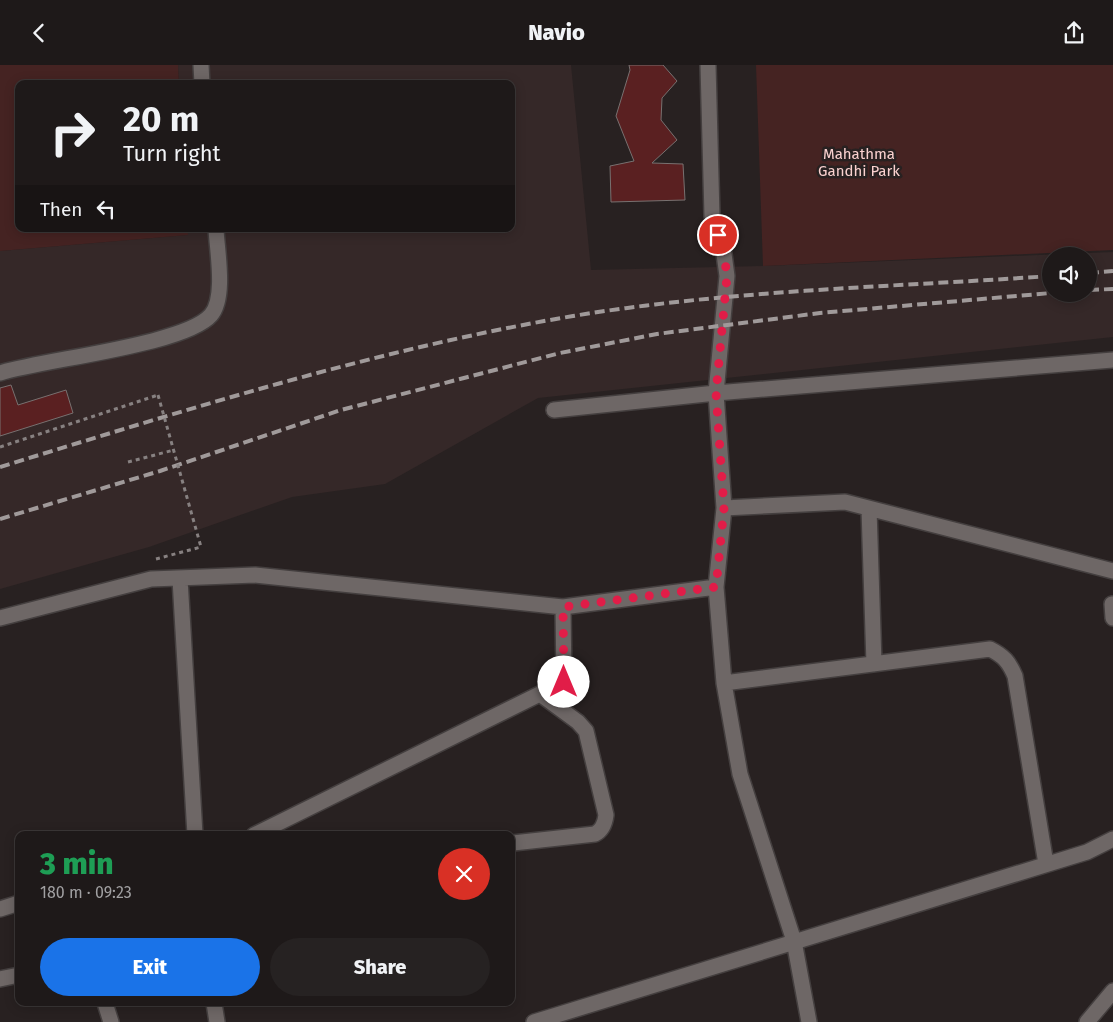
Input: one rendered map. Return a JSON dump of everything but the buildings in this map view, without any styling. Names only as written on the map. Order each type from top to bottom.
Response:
[{"type":"street","points":[[201,65],[202,80]]},
{"type":"street","points":[[708,65],[712,216],[724,254],[727,276],[716,393],[724,508],[716,587],[724,683],[740,774],[794,941],[809,1022]]},
{"type":"street","points":[[0,373],[146,343],[195,327],[212,314],[220,295],[216,232]]},
{"type":"street","points":[[554,410],[716,393],[1113,360]]},
{"type":"street","points":[[724,508],[844,502],[1113,571]]},
{"type":"street","points":[[869,509],[874,664]]},
{"type":"street","points":[[0,618],[151,579],[255,575],[563,607],[716,587]]},
{"type":"street","points":[[180,579],[194,831]]},
{"type":"street","points":[[262,831],[564,682],[563,607]]},
{"type":"street","points":[[724,683],[990,649],[1006,659],[1015,676],[1046,864]]},
{"type":"street","points":[[515,843],[595,834],[600,831],[605,821],[606,815],[586,731],[578,722],[540,694]]},
{"type":"street","points":[[534,1022],[1087,852],[1113,839]]},
{"type":"street","points":[[0,909],[15,904]]},
{"type":"street","points":[[0,979],[15,976]]},
{"type":"street","points":[[1087,1022],[1113,991]]},
{"type":"street","points":[[106,1006],[111,1022]]},
{"type":"street","points":[[214,1006],[217,1022]]},
{"type":"path","points":[[0,447],[158,395],[201,547],[154,560]]},
{"type":"path","points":[[128,462],[174,449]]},
{"type":"shaded area","points":[[178,65],[571,65],[591,270],[763,266],[1042,255],[1042,302],[1097,302],[1097,253],[1113,252],[1113,337],[538,398],[385,484],[292,497],[149,547],[0,589],[0,251],[187,235],[187,232],[515,232],[515,80],[179,80]]},
{"type":"green space","points":[[0,65],[178,65],[179,80],[15,80],[15,232],[188,232],[188,235],[0,251]]},
{"type":"green space","name":"Mahathma Gandhi Park","points":[[756,65],[1113,65],[1113,250],[1097,251],[1097,247],[1042,247],[1042,253],[763,266]]},
{"type":"railway","points":[[1097,272],[1113,271]]},
{"type":"railway","points":[[0,467],[213,402],[355,363],[427,345],[573,316],[692,300],[812,290],[1042,277]]},
{"type":"railway","points":[[1097,290],[1113,289]]},
{"type":"railway","points":[[0,519],[160,471],[341,410],[560,353],[657,334],[820,313],[1042,294]]},
{"type":"route","points":[[564,682],[563,607],[716,587],[724,508],[716,393],[727,276],[724,254],[718,235]]}]
